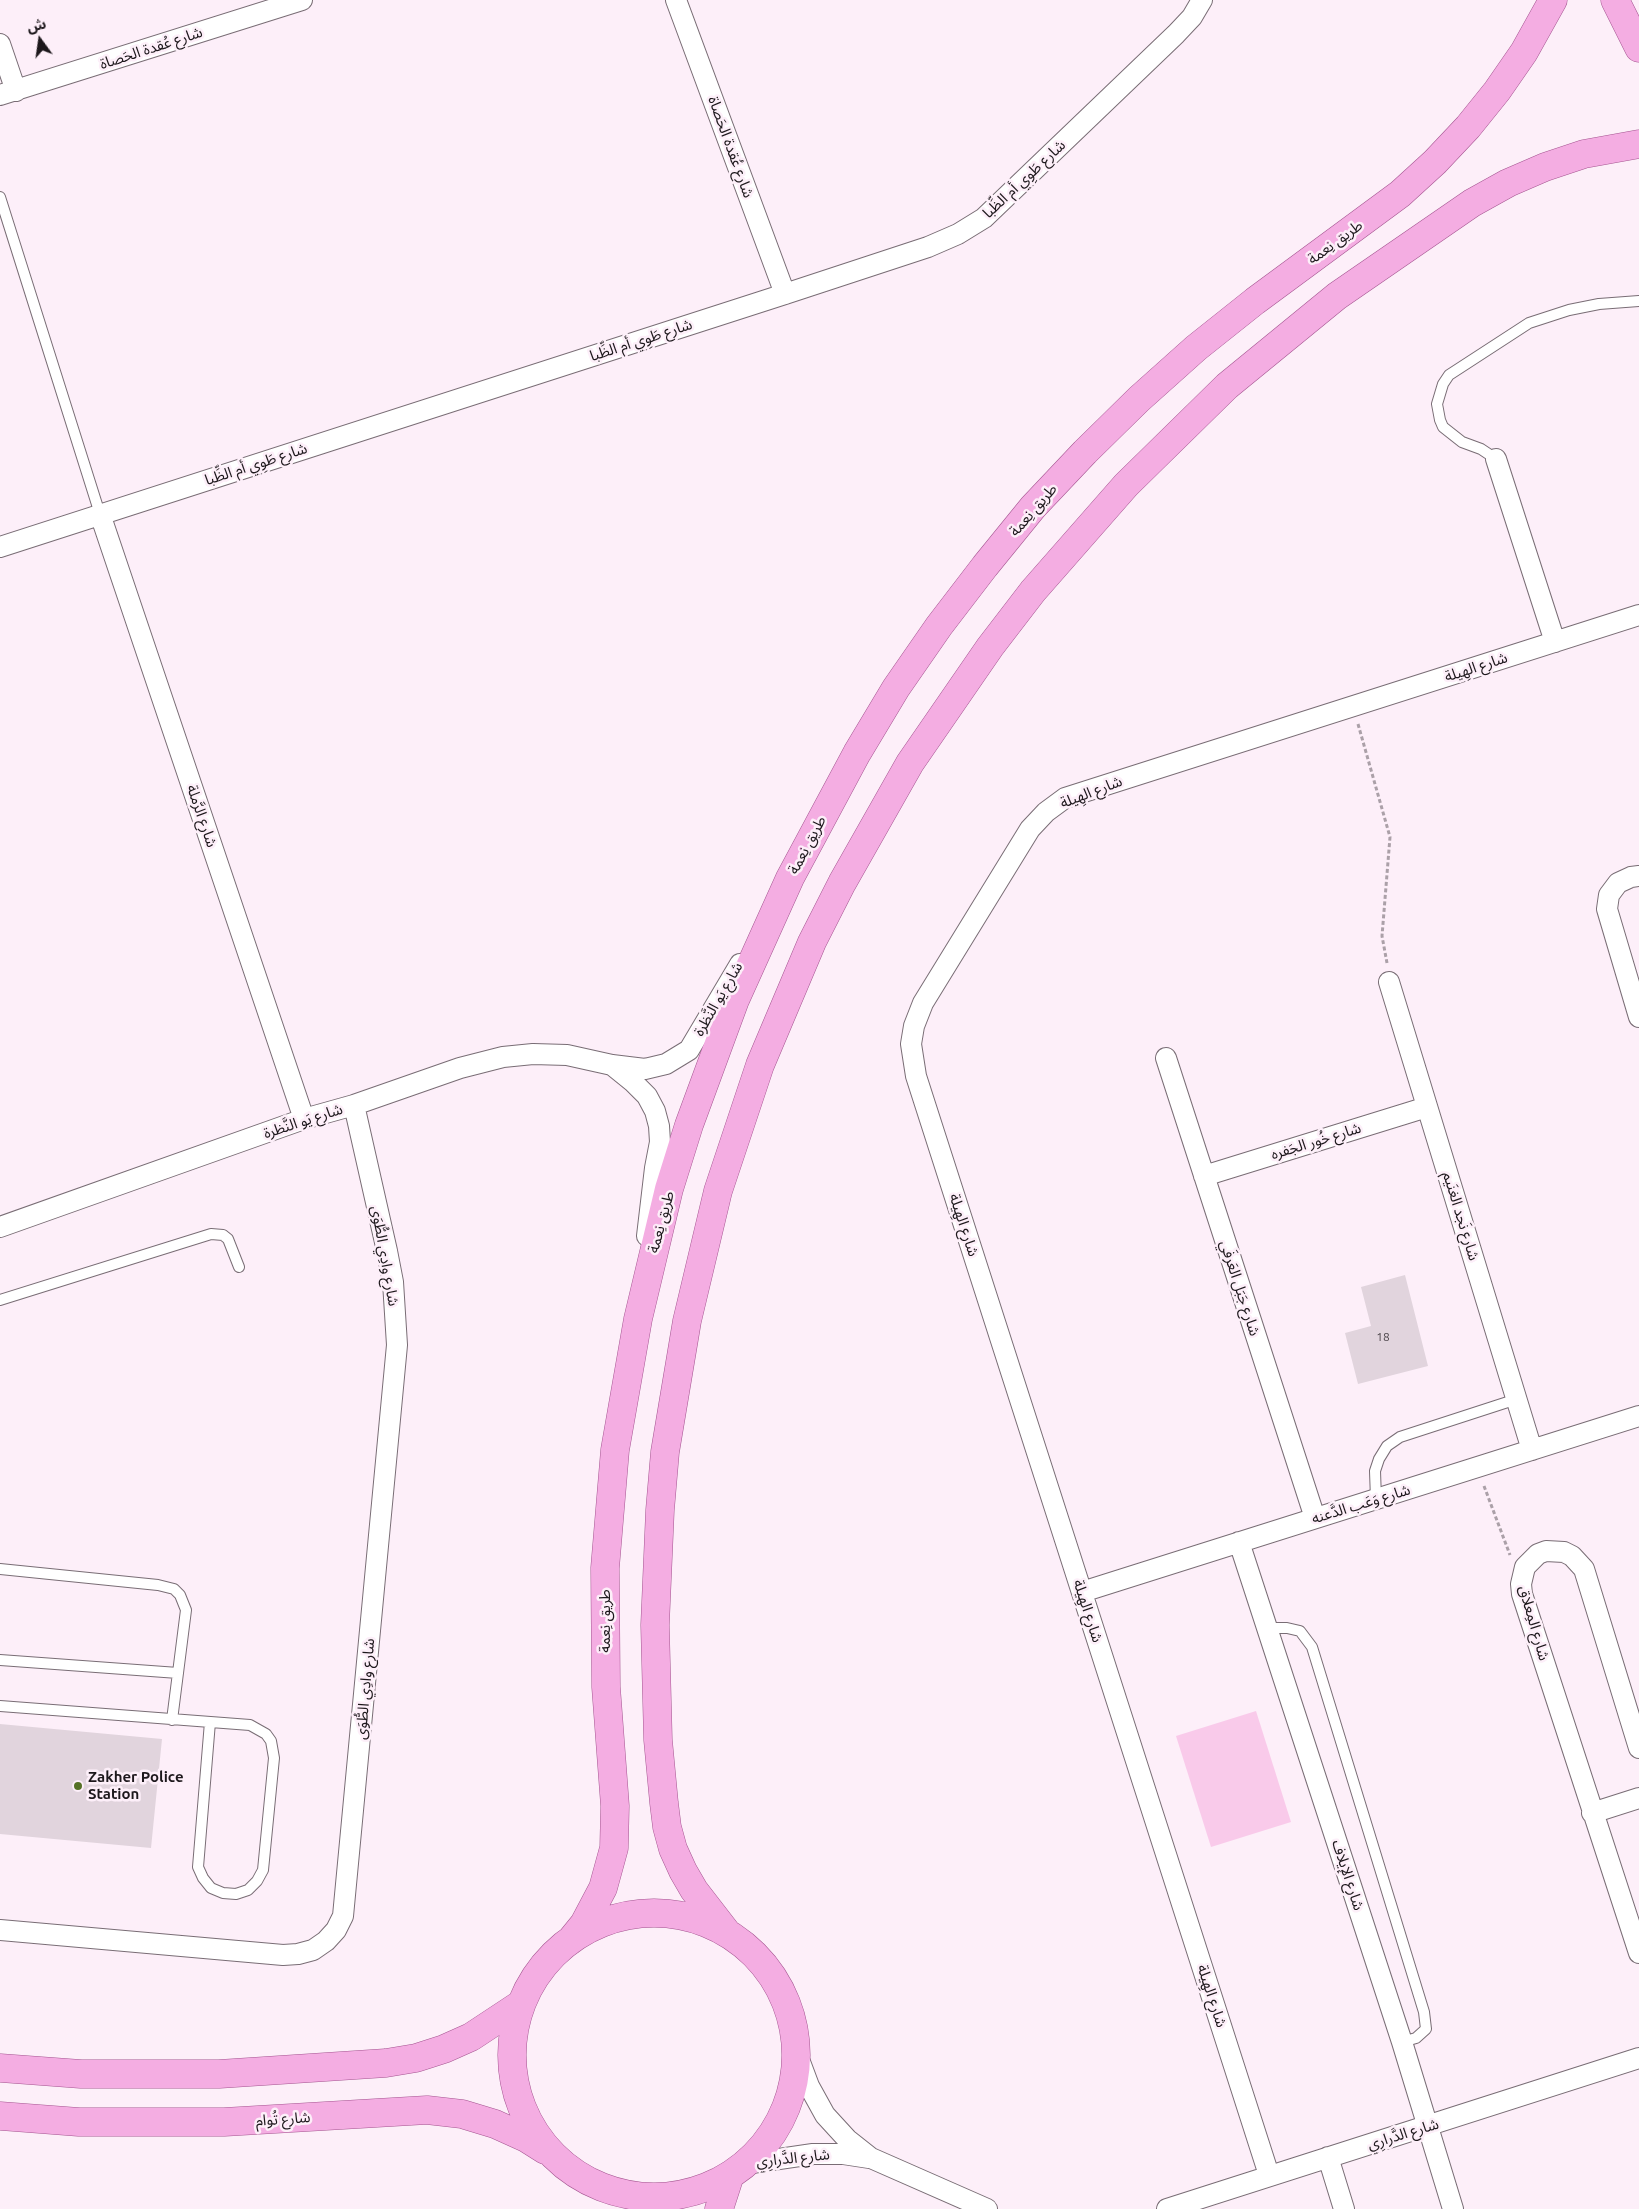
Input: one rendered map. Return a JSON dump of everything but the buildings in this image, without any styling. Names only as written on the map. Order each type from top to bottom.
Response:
[{"type":"main road","name":"طريق نِعمة","points":[[571,1940],[584,1924],[603,1888],[614,1848],[615,1806],[606,1677],[605,1568],[615,1450],[638,1319],[669,1189],[701,1089],[735,1000],[790,878],[857,753],[896,688],[945,618],[1033,507],[1139,399],[1196,348],[1255,301],[1400,194],[1435,162],[1468,128],[1497,91],[1524,52],[1553,0]]},
{"type":"main road","points":[[1615,0],[1639,48]]},
{"type":"main road","points":[[728,1934],[694,1890],[683,1871],[673,1849],[667,1827],[657,1721],[655,1625],[660,1510],[665,1452],[687,1321],[721,1182],[757,1074],[778,1021],[812,942],[842,883],[910,763],[949,704],[1028,598],[1078,537],[1126,484],[1228,386],[1337,296],[1472,203],[1508,183],[1545,166],[1584,154],[1639,144]]},
{"type":"main road","points":[[649,1913],[670,1914],[690,1917],[710,1924],[728,1934],[745,1946],[773,1976],[790,2014],[797,2054],[790,2095],[783,2115],[764,2144],[737,2169],[711,2185],[691,2192],[664,2196],[628,2194],[588,2181],[555,2157],[541,2142],[529,2124],[515,2086],[512,2044],[521,2004],[541,1968],[571,1940],[608,1920],[649,1913]]},
{"type":"main road","points":[[0,2068],[81,2074],[220,2074],[386,2063],[444,2049],[471,2037],[521,2004]]},
{"type":"main road","name":"شارع تُوام","points":[[0,2116],[79,2122],[224,2122],[428,2110],[462,2114],[495,2124],[526,2138],[555,2157]]},
{"type":"main road","points":[[719,2209],[737,2169]]},
{"type":"main road","points":[[588,2181],[608,2209]]},
{"type":"street","name":"شارع عُقدة الحَصاة","points":[[8,93],[264,6],[302,0]]},
{"type":"street","name":"شارع عُقدة الحَصاة","points":[[676,0],[785,294]]},
{"type":"street","name":"شارع طَوِي أم الظِّبا","points":[[0,547],[785,294],[928,247],[958,234],[984,218],[1176,34],[1192,17],[1202,0]]},
{"type":"street","points":[[0,44],[8,93]]},
{"type":"street","points":[[1496,459],[1555,642]]},
{"type":"street","name":"شارع الرَّملة","points":[[100,514],[304,1119]]},
{"type":"street","name":"شارع الهِيلة","points":[[1269,2175],[916,1076],[911,1044],[914,1026],[923,1002],[1030,829],[1046,812],[1065,798],[1639,615]]},
{"type":"street","points":[[1639,876],[1630,877],[1618,883],[1609,895],[1607,909],[1639,1017]]},
{"type":"street","name":"شارع يَو النَّظرة","points":[[0,1226],[304,1119],[354,1105],[460,1068],[503,1057],[534,1054],[567,1055],[612,1065],[645,1069],[666,1064],[689,1050],[790,878]]},
{"type":"street","name":"شارع نَجد الغنَيم","points":[[1389,982],[1532,1450]]},
{"type":"street","name":"شارع جَبَل العَرفَي","points":[[1166,1058],[1315,1518]]},
{"type":"street","name":"شارع يَو النَّظرة","points":[[612,1065],[633,1082],[646,1096],[655,1111],[659,1126],[660,1142],[655,1168],[638,1319]]},
{"type":"street","name":"شارع وادِي الطُّوَى","points":[[0,1930],[283,1955],[313,1950],[326,1942],[336,1930],[343,1916],[397,1345],[392,1282],[387,1250],[354,1105]]},
{"type":"street","name":"شارع خُور الجَفره","points":[[1204,1176],[1427,1107]]},
{"type":"street","name":"شارع وَعَب الدَّعنه","points":[[1082,1592],[1639,1416]]},
{"type":"street","name":"شارع الإيلاف","points":[[1239,1542],[1402,2042],[1453,2209]]},
{"type":"street","name":"شارع المِعلاق","points":[[1639,1748],[1586,1577],[1578,1561],[1564,1552],[1546,1551],[1538,1554],[1525,1567],[1521,1584],[1592,1813],[1639,1953]]},
{"type":"street","points":[[1592,1813],[1639,1798]]},
{"type":"street","name":"شارع الدَّرارِي","points":[[797,2054],[809,2086],[825,2115],[847,2139],[871,2158],[987,2209]]},
{"type":"street","name":"شارع الدَّرارِي","points":[[1167,2209],[1198,2204],[1269,2175],[1427,2127],[1639,2058]]},
{"type":"street","name":"شارع الدَّرارِي","points":[[737,2169],[813,2154],[843,2154],[871,2158]]},
{"type":"street","points":[[1328,2157],[1344,2209]]},
{"type":"lane","points":[[0,197],[100,514]]},
{"type":"lane","points":[[1496,459],[1481,449],[1462,442],[1443,427],[1437,404],[1443,384],[1449,375],[1529,323],[1569,310],[1599,304],[1639,302]]},
{"type":"lane","points":[[0,1300],[211,1234],[223,1235],[228,1239],[239,1267]]},
{"type":"lane","points":[[1376,1499],[1376,1471],[1379,1459],[1387,1446],[1400,1437],[1516,1399]]},
{"type":"lane","points":[[0,1569],[158,1585],[174,1589],[180,1595],[186,1610],[172,1720]]},
{"type":"lane","points":[[1268,1628],[1287,1628],[1300,1631],[1312,1647],[1424,2012],[1426,2029],[1416,2038],[1402,2042]]},
{"type":"lane","points":[[0,1660],[178,1673]]},
{"type":"lane","points":[[0,1706],[250,1725],[259,1728],[266,1734],[274,1749],[263,1870],[257,1881],[248,1890],[236,1894],[223,1893],[212,1888],[203,1878],[198,1867],[210,1722]]},
{"type":"path","points":[[1352,707],[1390,837],[1382,936],[1389,982]]},
{"type":"path","points":[[1477,1467],[1521,1584]]},
{"type":"shaded area","points":[[1256,1711],[1291,1822],[1211,1847],[1176,1736]]},
{"type":"place","name":"Zakher Police Station","points":[[78,1786]]}]
